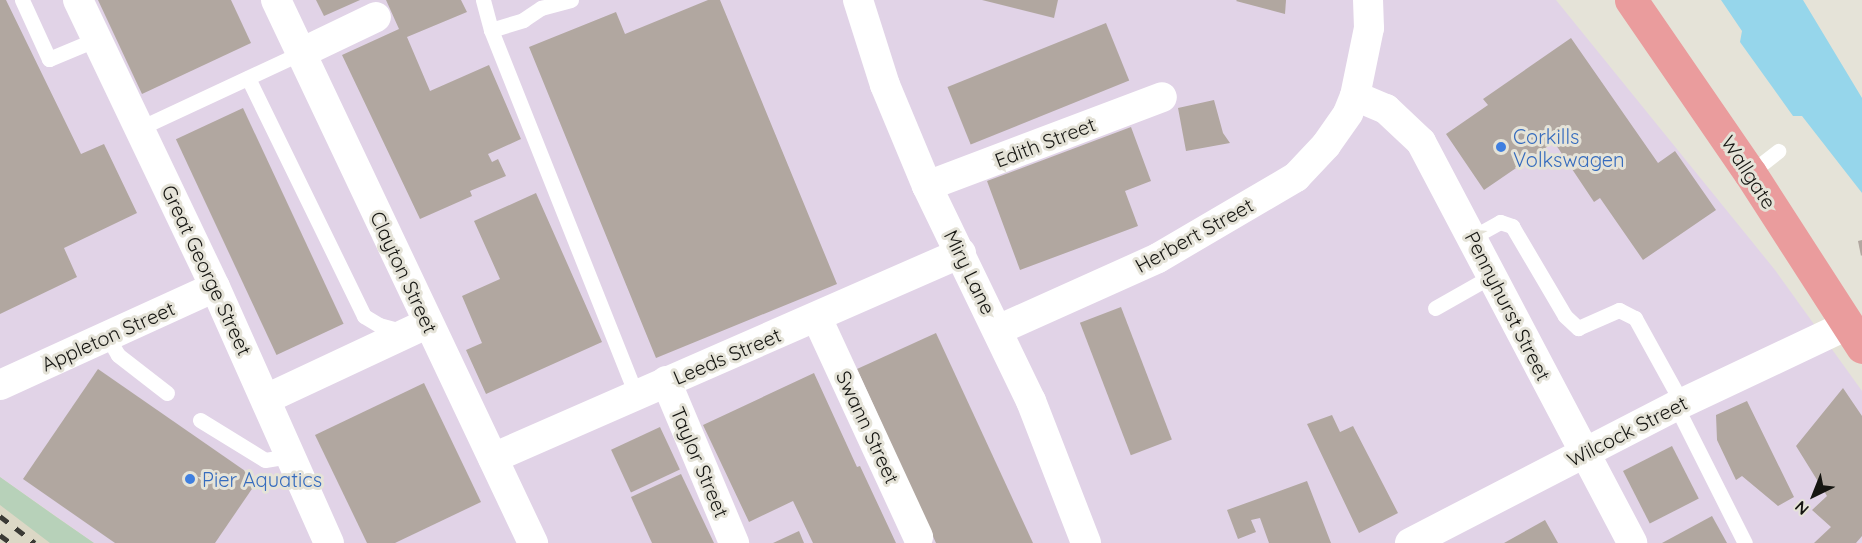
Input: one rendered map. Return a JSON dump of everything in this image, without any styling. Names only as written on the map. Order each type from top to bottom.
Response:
[{"type":"highway","name":"Wallgate","points":[[1631,0],[1750,173],[1854,336]]},
{"type":"street","name":"Great George Street","points":[[78,0],[215,287],[329,543]]},
{"type":"street","name":"Clayton Street","points":[[276,0],[418,328],[493,458],[533,543]]},
{"type":"street","name":"Miry Lane","points":[[858,0],[885,85],[927,186],[1031,401],[1086,543]]},
{"type":"street","name":"Herbert Street","points":[[998,330],[1158,258],[1296,177],[1326,145],[1348,113],[1355,96],[1369,28],[1368,0]]},
{"type":"street","points":[[300,54],[376,17]]},
{"type":"street","name":"Pennyhurst Street","points":[[1355,96],[1386,109],[1421,142],[1632,543]]},
{"type":"street","name":"Edith Street","points":[[927,186],[1162,97]]},
{"type":"street","name":"Leeds Street","points":[[493,458],[961,253]]},
{"type":"street","name":"Appleton Street","points":[[0,385],[215,287]]},
{"type":"street","name":"Swann Street","points":[[817,318],[920,540]]},
{"type":"street","points":[[266,399],[418,328]]},
{"type":"street","name":"Wilcock Street","points":[[1410,543],[1679,404],[1854,336]]},
{"type":"street","name":"Taylor Street","points":[[666,381],[734,543]]},
{"type":"lane","points":[[22,0],[49,59],[97,39]]},
{"type":"lane","points":[[483,0],[491,30],[636,394]]},
{"type":"lane","points":[[491,30],[523,20],[541,9],[571,0]]},
{"type":"lane","points":[[140,128],[300,54]]},
{"type":"lane","points":[[248,78],[364,316],[379,325],[418,328]]},
{"type":"lane","points":[[1750,173],[1778,151]]},
{"type":"lane","points":[[1473,237],[1500,222],[1512,226],[1565,316],[1578,328],[1619,310],[1635,318],[1745,543]]},
{"type":"lane","points":[[1435,308],[1493,275]]},
{"type":"lane","points":[[107,336],[118,356],[167,393]]},
{"type":"lane","points":[[200,420],[265,460],[291,456]]},
{"type":"shaded area","points":[[0,0],[1556,0],[1775,270],[1862,391],[1862,543],[94,543],[0,477]]},
{"type":"shaded area","points":[[0,477],[94,543],[0,543]]},
{"type":"green space","points":[[0,477],[94,543],[50,543],[0,505]]},
{"type":"water","points":[[1721,0],[1803,0],[1862,98],[1862,193],[1802,116],[1793,116],[1740,42],[1742,31]]},
{"type":"building","points":[[0,0],[6,0],[81,154],[104,144],[137,213],[64,248],[77,277],[0,314]]},
{"type":"building","points":[[98,0],[231,0],[251,43],[142,94]]},
{"type":"building","points":[[316,0],[360,0],[324,16]]},
{"type":"building","points":[[386,0],[461,0],[467,12],[407,37],[430,91],[489,65],[521,139],[488,154],[492,162],[498,159],[506,176],[470,191],[472,196],[420,219],[342,55],[399,29]]},
{"type":"building","points":[[708,0],[720,0],[837,284],[656,358],[529,47],[616,12],[625,34]]},
{"type":"building","points":[[982,0],[1058,0],[1054,18]]},
{"type":"building","points":[[1286,0],[1285,14],[1236,1]]},
{"type":"building","points":[[1106,23],[1129,80],[971,145],[947,87]]},
{"type":"building","name":"Corkills Volkswagen","points":[[1571,38],[1658,163],[1675,151],[1716,210],[1643,260],[1600,198],[1594,202],[1554,142],[1484,190],[1446,134],[1488,105],[1483,99]]},
{"type":"building","points":[[1214,100],[1223,133],[1230,143],[1186,151],[1178,108]]},
{"type":"building","points":[[243,108],[344,324],[277,355],[176,139]]},
{"type":"building","points":[[1131,127],[1151,181],[1125,191],[1138,226],[1020,270],[987,181]]},
{"type":"building","points":[[536,193],[602,342],[486,394],[466,350],[482,343],[462,296],[500,279],[474,221]]},
{"type":"building","points":[[1862,240],[1862,255],[1861,256],[1858,241]]},
{"type":"building","points":[[1121,307],[1172,440],[1131,455],[1080,323]]},
{"type":"building","points":[[936,333],[1033,543],[936,543],[857,369]]},
{"type":"building","points":[[98,369],[258,480],[215,543],[115,543],[23,479]]},
{"type":"building","points":[[814,373],[857,467],[860,466],[896,543],[813,543],[793,501],[749,522],[703,425]]},
{"type":"building","points":[[424,383],[481,502],[395,543],[367,543],[315,435]]},
{"type":"building","points":[[1843,388],[1862,416],[1862,536],[1856,543],[1814,543],[1831,527],[1812,510],[1827,496],[1796,446]]},
{"type":"building","points":[[1747,401],[1794,497],[1778,506],[1742,476],[1736,480],[1717,440],[1716,415]]},
{"type":"building","points":[[1332,415],[1340,432],[1353,426],[1398,513],[1359,533],[1307,424]]},
{"type":"building","points":[[660,427],[680,470],[631,492],[611,450]]},
{"type":"building","points":[[1672,446],[1699,499],[1650,524],[1623,471]]},
{"type":"building","points":[[681,474],[714,543],[652,543],[631,497]]},
{"type":"building","points":[[1307,481],[1331,543],[1269,543],[1260,518],[1251,520],[1256,532],[1238,539],[1227,510]]},
{"type":"building","points":[[1712,516],[1727,543],[1662,543]]},
{"type":"building","points":[[1545,520],[1558,543],[1504,543]]},
{"type":"building","points":[[799,531],[804,543],[773,543]]},
{"type":"railway","points":[[0,516],[35,543]]},
{"type":"railway","points":[[0,535],[11,543]]},
{"type":"place","name":"Corkills Volkswagen","points":[[1501,147]]},
{"type":"place","name":"Pier Aquatics","points":[[190,479]]}]
